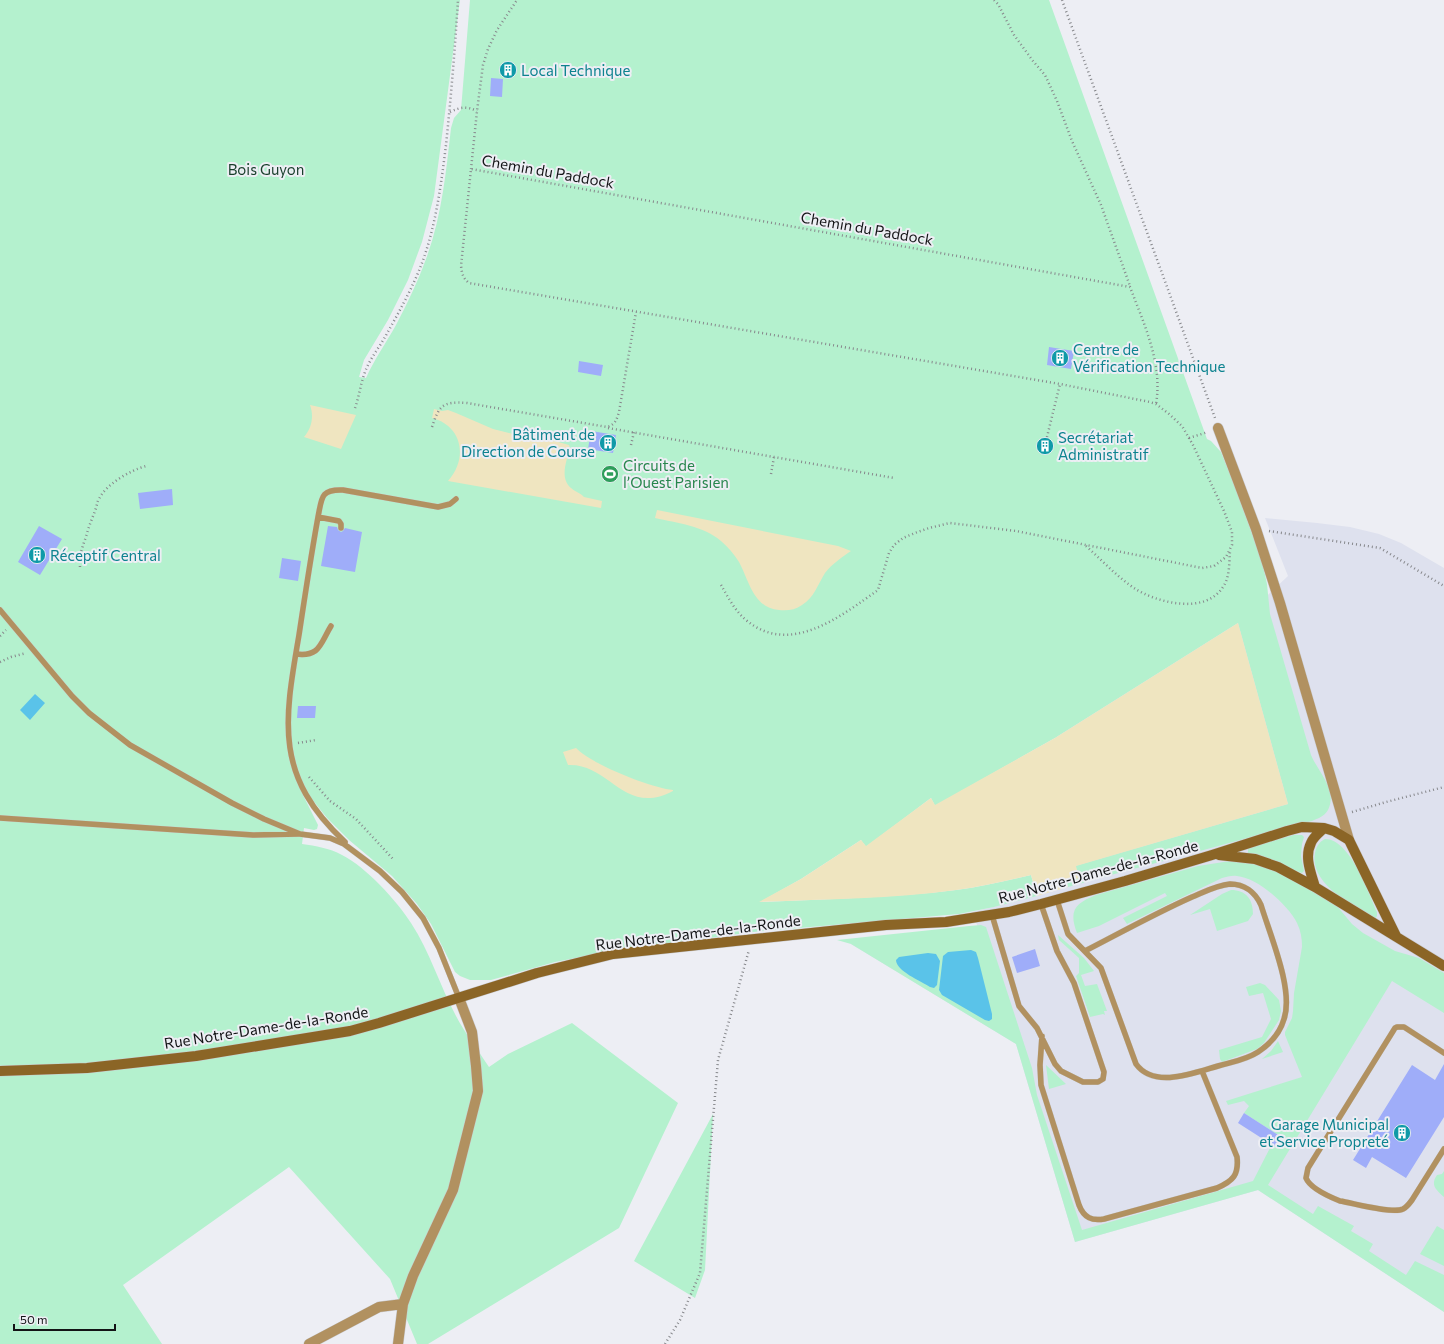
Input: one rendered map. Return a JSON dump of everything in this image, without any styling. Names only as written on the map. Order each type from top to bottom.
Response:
[{"type":"main road","name":"Rue Notre-Dame-de-la-Ronde","points":[[0,1070],[100,1066],[228,1052],[350,1031],[537,973],[613,954],[886,925],[946,922],[992,915],[1057,900],[1302,827],[1324,828],[1334,831],[1349,840]]},
{"type":"main road","points":[[1315,887],[1309,866],[1308,852],[1311,842],[1324,828]]},
{"type":"main road","points":[[1349,840],[1396,936]]},
{"type":"main road","name":"Rue Notre-Dame-de-la-Ronde","points":[[1212,855],[1255,859],[1278,867],[1315,887],[1444,966]]},
{"type":"street","points":[[1218,428],[1256,529],[1280,602],[1349,840]]},
{"type":"street","points":[[398,1344],[403,1304],[413,1276],[453,1190],[478,1091],[472,1032],[459,998]]},
{"type":"street","points":[[309,1344],[379,1307],[403,1304]]},
{"type":"lane","points":[[456,499],[450,504],[438,507],[343,490],[334,490],[323,495],[318,517],[296,654],[288,717],[289,744],[295,770],[312,805],[336,834],[402,892],[423,918],[442,955],[459,998]]},
{"type":"lane","points":[[318,517],[338,521],[341,524],[341,528]]},
{"type":"lane","points":[[0,610],[61,684],[89,713],[130,745],[232,803],[264,819],[300,834]]},
{"type":"lane","points":[[296,654],[308,654],[314,652],[331,626]]},
{"type":"lane","points":[[0,818],[253,835],[300,834],[338,841],[356,852]]},
{"type":"lane","points":[[1057,900],[1068,934],[1101,968],[1132,1055],[1140,1069],[1151,1075],[1176,1078],[1244,1059],[1260,1051],[1274,1038],[1281,1027],[1286,1014],[1287,1001],[1283,976],[1261,905],[1253,893],[1244,887],[1233,884],[1208,890],[1177,904],[1085,951]]},
{"type":"lane","points":[[992,915],[1019,1006],[1042,1036],[1052,1058],[1062,1072],[1083,1082],[1098,1082],[1104,1079],[1104,1072],[1074,983],[1058,951],[1041,904]]},
{"type":"lane","points":[[1444,1053],[1404,1027],[1395,1028],[1308,1168],[1306,1178],[1312,1186],[1333,1198],[1388,1210],[1401,1210],[1408,1206],[1444,1149]]},
{"type":"lane","points":[[1042,1036],[1040,1076],[1042,1090],[1082,1213],[1091,1219],[1104,1219],[1216,1188],[1230,1181],[1234,1177],[1237,1172],[1237,1157],[1202,1071]]},
{"type":"path","points":[[355,408],[358,392],[365,371],[388,332],[416,275],[433,227],[439,202],[450,112],[458,0]]},
{"type":"path","points":[[471,169],[483,65],[488,49],[497,30],[517,0]]},
{"type":"path","points":[[721,586],[730,601],[746,621],[768,632],[789,635],[810,630],[829,622],[878,590],[889,553],[894,545],[903,538],[929,528],[950,524],[966,524],[1016,531],[1085,546],[1202,568],[1214,566],[1226,557],[1230,550],[1232,545],[1232,532],[1208,473],[1182,426],[1156,404],[1158,383],[1155,359],[1101,205],[1072,141],[1057,101],[1045,74],[1033,62],[1014,35],[998,4],[994,0]]},
{"type":"path","points":[[1062,0],[1218,428],[1189,438]]},
{"type":"path","points":[[450,112],[458,108],[465,107],[477,112]]},
{"type":"path","name":"Chemin du Paddock","points":[[1130,287],[471,169],[461,266],[464,279],[473,284],[1060,384],[1156,404]]},
{"type":"path","points":[[607,428],[614,424],[619,412],[636,312]]},
{"type":"path","points":[[1046,441],[1060,384]]},
{"type":"path","points":[[432,427],[439,409],[446,404],[467,403],[894,478]]},
{"type":"path","points":[[631,445],[634,432]]},
{"type":"path","points":[[771,474],[774,457]]},
{"type":"path","points":[[80,567],[80,555],[99,498],[106,490],[120,479],[136,469],[146,466]]},
{"type":"path","points":[[1256,529],[1380,548],[1444,586]]},
{"type":"path","points":[[1085,546],[1118,576],[1143,593],[1165,601],[1186,604],[1202,602],[1218,594],[1227,580],[1230,550]]},
{"type":"path","points":[[0,662],[11,657],[34,651]]},
{"type":"path","points":[[289,744],[316,740]]},
{"type":"path","points":[[295,770],[308,776],[330,801],[356,819],[393,859]]},
{"type":"path","points":[[1342,816],[1386,802],[1444,787]]},
{"type":"path","points":[[665,1344],[680,1320],[700,1273],[718,1060],[752,940]]},
{"type":"shaded area","points":[[1265,518],[1350,527],[1379,534],[1401,543],[1444,568],[1444,1312],[1258,1190],[1075,1242],[1016,1044],[851,944],[979,930],[972,912],[1037,896],[1055,738],[1238,623],[1288,576]]},
{"type":"green space","name":"Circuits de l’Ouest Parisien","points":[[0,0],[460,0],[434,196],[422,242],[408,280],[388,320],[364,360],[359,377],[366,378],[396,325],[412,292],[426,259],[436,227],[443,194],[451,128],[454,118],[461,110],[470,0],[1049,0],[1207,439],[1211,441],[1221,452],[1262,561],[1267,584],[1270,614],[1311,755],[1326,781],[1331,795],[1328,810],[1313,821],[1278,829],[1068,887],[1066,882],[1075,866],[1288,804],[1238,623],[1055,738],[935,806],[931,798],[866,847],[861,840],[801,879],[760,902],[932,893],[1003,882],[1031,875],[1037,896],[959,914],[753,932],[602,953],[555,962],[491,980],[470,980],[455,972],[431,924],[417,904],[392,876],[349,840],[327,818],[307,793],[303,795],[318,825],[317,829],[314,830],[304,828],[302,844],[332,851],[351,860],[371,876],[398,905],[418,934],[450,1005],[467,1035],[489,1067],[508,1054],[572,1023],[678,1103],[619,1228],[428,1344],[417,1344],[390,1279],[289,1167],[123,1285],[162,1344],[0,1344]]},
{"type":"green space","points":[[1294,835],[1302,835],[1304,837],[1301,856],[1304,871],[1302,873],[1248,853],[1248,847]]},
{"type":"green space","points":[[1325,839],[1334,841],[1342,848],[1357,868],[1377,912],[1375,919],[1369,917],[1332,891],[1318,873],[1315,864],[1315,853],[1318,845]]},
{"type":"green space","points":[[1230,861],[1245,862],[1279,871],[1337,906],[1352,924],[1363,933],[1395,951],[1419,958],[1444,973],[1444,1013],[1392,981],[1268,1185],[1313,1214],[1318,1206],[1354,1226],[1351,1231],[1373,1244],[1369,1251],[1406,1275],[1415,1261],[1444,1275],[1444,1312],[1258,1190],[1075,1242],[1016,1044],[851,944],[837,940],[969,926],[981,925],[986,927],[1032,1068],[1037,1095],[1082,1230],[1253,1181],[1272,1144],[1277,1147],[1283,1138],[1244,1113],[1249,1106],[1244,1101],[1228,1105],[1226,1101],[1302,1077],[1285,1035],[1292,1018],[1294,993],[1302,947],[1297,923],[1287,908],[1263,887],[1245,878],[1231,876],[1222,878],[1127,924],[1123,918],[1167,896],[1165,893],[1099,926],[1077,933],[1074,925],[1073,918],[1076,908],[1083,901],[1096,895],[1198,866]]},
{"type":"green space","points":[[1231,890],[1236,890],[1248,896],[1252,904],[1253,914],[1248,921],[1217,931],[1210,909],[1190,915],[1222,894]]},
{"type":"green space","points":[[1058,935],[1084,958],[1094,971],[1081,975],[1085,986],[1097,984],[1107,1011],[1104,1011],[1105,1015],[1103,1014],[1090,1017],[1076,976],[1079,973],[1079,958],[1059,940]]},
{"type":"green space","points":[[1260,983],[1265,985],[1279,1000],[1281,1011],[1279,1020],[1264,1043],[1257,1049],[1222,1062],[1220,1059],[1219,1050],[1262,1037],[1271,1019],[1263,993],[1249,996],[1246,987]]},
{"type":"green space","points":[[1278,1041],[1283,1052],[1262,1059],[1271,1051]]},
{"type":"green space","points":[[1046,1065],[1066,1084],[1049,1089]]},
{"type":"green space","points":[[713,1114],[705,1270],[695,1298],[634,1261]]},
{"type":"green space","points":[[1444,1171],[1444,1197],[1436,1190],[1434,1182],[1437,1175],[1442,1174]]},
{"type":"green space","points":[[1437,1226],[1444,1230],[1444,1266],[1420,1254]]},
{"type":"sand","points":[[310,405],[356,415],[341,449],[304,437],[312,422]]},
{"type":"sand","points":[[434,409],[442,411],[448,410],[493,429],[569,445],[570,448],[565,469],[565,479],[567,484],[584,497],[602,501],[601,508],[448,481],[458,463],[460,454],[459,444],[456,436],[450,428],[442,422],[432,418]]},
{"type":"sand","points":[[657,510],[838,546],[851,551],[837,561],[825,573],[810,599],[794,609],[779,610],[770,608],[758,599],[749,585],[739,562],[721,541],[698,528],[655,518]]},
{"type":"sand","points":[[1238,623],[1288,804],[1076,866],[1079,878],[1066,882],[1068,887],[1037,896],[1031,875],[1003,882],[932,893],[759,902],[801,879],[861,840],[866,846],[931,798],[935,805],[1055,738]]},
{"type":"sand","points":[[576,748],[607,768],[651,785],[673,791],[656,797],[642,798],[629,794],[595,772],[583,767],[568,765],[563,752]]},
{"type":"water","points":[[35,694],[45,703],[30,720],[20,710]]},
{"type":"water","points":[[971,950],[976,952],[978,958],[992,1014],[992,1019],[989,1021],[942,995],[939,990],[943,956],[948,952]]},
{"type":"water","points":[[928,953],[936,954],[940,961],[937,985],[934,988],[904,972],[897,964],[896,960],[899,957]]},
{"type":"building","name":"Local Technique","points":[[503,63],[514,65],[512,77],[502,76]]},
{"type":"building","points":[[491,78],[503,79],[502,97],[490,96]]},
{"type":"building","name":"Centre de Vérification Technique","points":[[1049,347],[1074,351],[1071,369],[1047,365]]},
{"type":"building","points":[[579,361],[603,365],[601,376],[578,372]]},
{"type":"building","points":[[591,431],[616,435],[613,453],[588,449]]},
{"type":"building","points":[[172,489],[173,505],[140,509],[138,493]]},
{"type":"building","name":"Réceptif Central","points":[[39,526],[62,539],[40,575],[18,562]]},
{"type":"building","points":[[328,526],[337,527],[341,532],[345,528],[362,532],[355,572],[321,566]]},
{"type":"building","points":[[282,558],[301,561],[298,581],[279,578]]},
{"type":"building","points":[[298,706],[316,706],[315,718],[297,718]]},
{"type":"building","points":[[1035,949],[1040,966],[1017,973],[1012,957]]},
{"type":"building","name":"Garage Municipal et Service Propreté","points":[[1444,1064],[1444,1117],[1406,1178],[1372,1157],[1366,1168],[1353,1160],[1412,1065],[1435,1080]]},
{"type":"building","points":[[1244,1113],[1283,1138],[1277,1148],[1238,1123]]},
{"type":"place","name":"Local Technique","points":[[508,70]]},
{"type":"place","name":"Centre de Vérification Technique","points":[[1060,358]]},
{"type":"place","name":"Bâtiment de Direction de Course","points":[[608,443]]},
{"type":"place","name":"Secrétariat Administratif","points":[[1045,446]]},
{"type":"place","name":"Circuits de l’Ouest Parisien","points":[[610,474]]},
{"type":"place","name":"Réceptif Central","points":[[37,555]]},
{"type":"place","name":"Garage Municipal et Service Propreté","points":[[1402,1133]]},
{"type":"park label","name":"Bois Guyon","points":[[266,169]]}]
